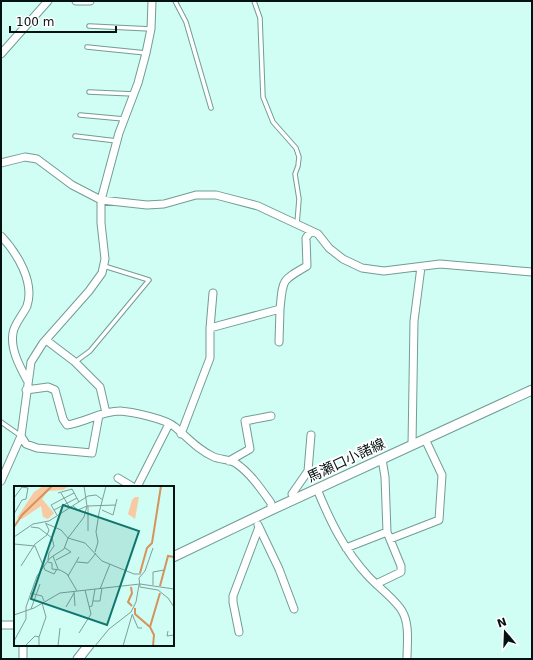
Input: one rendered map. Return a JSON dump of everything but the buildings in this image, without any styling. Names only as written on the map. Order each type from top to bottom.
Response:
[{"type":"main road","name":"馬瀬口小諸線","points":[[174,557],[294,499],[532,390]]},
{"type":"main road","points":[[78,659],[88,646]]},
{"type":"street","points":[[76,1],[90,1]]},
{"type":"street","points":[[1,481],[21,436],[27,380],[31,362],[46,340],[89,291],[102,273],[105,259],[101,223],[101,200],[117,141],[134,94],[146,53],[151,29],[152,1]]},
{"type":"street","points":[[1,54],[45,2]]},
{"type":"street","points":[[1,163],[26,156],[37,159],[72,185],[101,200],[146,205],[164,204],[196,195],[216,195],[258,206],[318,234],[329,248],[343,259],[362,268],[384,271],[440,264],[532,272]]},
{"type":"street","points":[[279,342],[282,286],[287,278],[307,266],[306,238],[311,231]]},
{"type":"street","points":[[1,236],[7,243],[28,278],[29,289],[27,305],[13,332],[13,344],[19,365],[27,380]]},
{"type":"street","points":[[412,445],[414,321],[421,267]]},
{"type":"street","points":[[181,434],[210,358],[210,328],[213,293]]},
{"type":"street","points":[[210,328],[280,309]]},
{"type":"street","points":[[21,436],[26,444],[37,448],[92,453],[103,414],[100,387],[74,362],[46,340]]},
{"type":"street","points":[[26,390],[48,387],[55,390],[63,419],[68,425],[84,422],[103,414],[121,411],[150,417],[174,426],[181,434],[210,454],[236,463],[254,481],[271,503],[271,510]]},
{"type":"street","points":[[229,461],[250,449],[245,421],[271,416]]},
{"type":"street","points":[[138,486],[169,424]]},
{"type":"street","points":[[294,499],[292,494],[308,471],[311,435]]},
{"type":"street","points":[[346,548],[439,520],[442,475],[425,439]]},
{"type":"street","points":[[376,584],[401,572],[401,566],[389,536],[385,477],[382,459]]},
{"type":"street","points":[[118,478],[131,486]]},
{"type":"street","points":[[317,489],[329,518],[346,548],[376,584],[402,610],[407,622],[408,659]]},
{"type":"street","points":[[255,518],[279,569],[294,609]]},
{"type":"street","points":[[239,632],[233,596],[259,526]]},
{"type":"street","points":[[1,625],[14,625]]},
{"type":"street","points":[[23,646],[23,659]]},
{"type":"lane","points":[[175,1],[186,22],[211,108]]},
{"type":"lane","points":[[254,1],[260,18],[263,97],[273,122],[296,148],[299,157],[295,174],[299,199],[297,224]]},
{"type":"lane","points":[[89,26],[151,29]]},
{"type":"lane","points":[[87,47],[146,53]]},
{"type":"lane","points":[[89,92],[134,94]]},
{"type":"lane","points":[[80,115],[124,119]]},
{"type":"lane","points":[[75,136],[117,141]]},
{"type":"lane","points":[[74,362],[90,351],[149,280],[104,266]]},
{"type":"lane","points":[[1,422],[21,436]]}]
